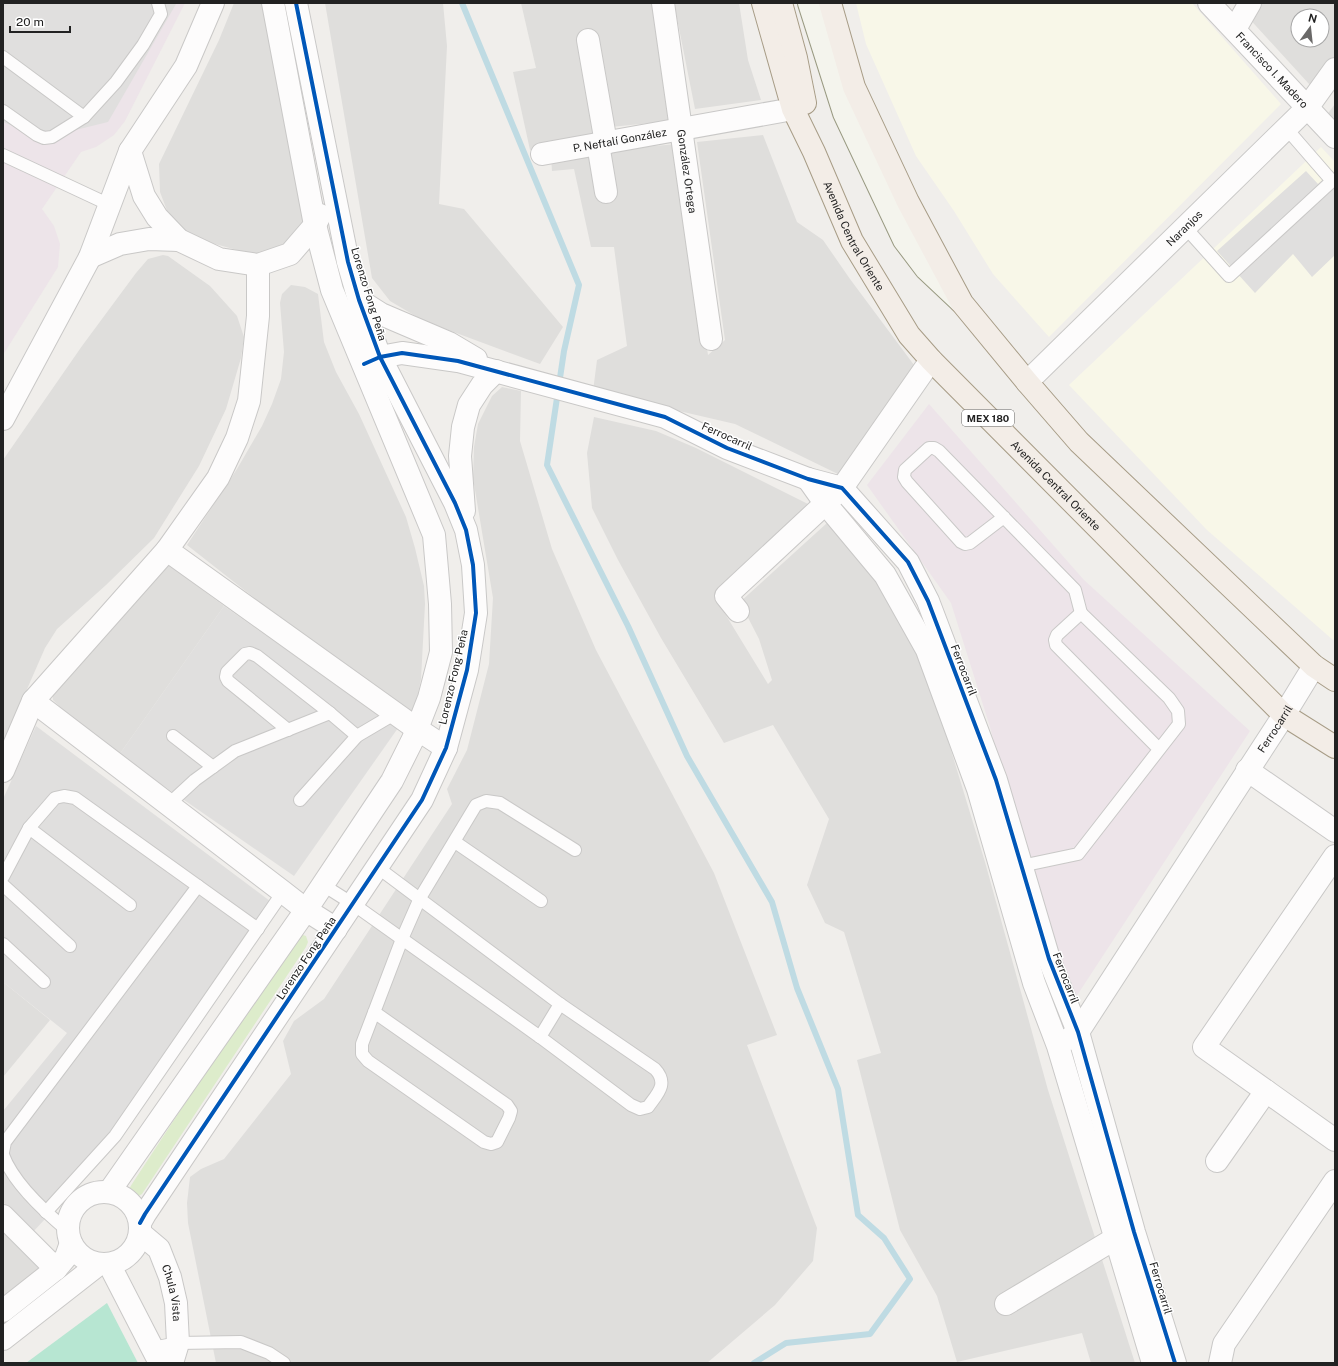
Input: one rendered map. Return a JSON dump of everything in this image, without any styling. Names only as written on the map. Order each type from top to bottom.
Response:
[{"type":"main road","name":"Avenida Central Oriente","points":[[763,3],[793,109],[814,152],[852,241],[909,335],[931,360],[1284,715],[1335,747]]},
{"type":"main road","points":[[781,3],[796,58],[814,152]]},
{"type":"main road","points":[[808,3],[844,113],[904,240],[926,269],[962,303],[1079,442],[1314,666],[1335,680]]},
{"type":"main road","points":[[830,3],[854,87],[908,202],[962,303]]},
{"type":"street","points":[[3,419],[90,257],[130,151],[186,66],[214,3]]},
{"type":"street","name":"Lorenzo Fong Peña","points":[[140,1228],[144,1214],[422,800],[446,748],[467,670],[476,613],[473,565],[466,530],[455,503],[332,290],[315,225],[273,3]]},
{"type":"street","name":"Lorenzo Fong Peña","points":[[109,1192],[306,910],[392,781],[417,729],[429,698],[441,652],[440,604],[434,535],[372,360],[359,300],[348,262],[296,3]]},
{"type":"street","name":"González Ortega","points":[[663,3],[711,339]]},
{"type":"street","name":"Francisco I. Madero","points":[[1210,3],[1335,137]]},
{"type":"street","points":[[1235,29],[1250,3]]},
{"type":"street","points":[[588,40],[602,143],[606,192]]},
{"type":"street","name":"Naranjos","points":[[1027,382],[1307,108],[1335,69]]},
{"type":"street","name":"P. Neftalí González","points":[[542,154],[793,109]]},
{"type":"street","points":[[130,151],[144,196],[157,217],[179,240],[219,259],[258,265],[290,254],[315,225],[333,190]]},
{"type":"street","points":[[90,257],[120,244],[149,239],[179,240]]},
{"type":"street","points":[[3,771],[33,701],[167,550],[218,478],[237,438],[249,401],[258,316],[258,265]]},
{"type":"street","name":"Ferrocarril","points":[[359,300],[381,314],[449,344],[496,371]]},
{"type":"street","name":"Ferrocarril","points":[[372,360],[402,353],[458,361],[665,417],[727,448],[808,479],[842,488],[908,562],[928,601],[996,780],[1049,959],[1078,1032],[1134,1232],[1174,1363]]},
{"type":"street","points":[[738,611],[726,596],[842,488],[931,360]]},
{"type":"street","points":[[466,530],[460,456],[464,427],[469,405],[482,385],[496,371]]},
{"type":"street","points":[[808,479],[826,504],[885,574],[927,650],[978,790],[1034,983],[1058,1046],[1153,1363]]},
{"type":"street","points":[[167,550],[417,729],[446,748]]},
{"type":"street","name":"Ferrocarril","points":[[1058,1046],[1078,1032],[1284,715],[1314,666]]},
{"type":"street","points":[[33,701],[306,910],[336,929]]},
{"type":"street","points":[[1247,770],[1335,831]]},
{"type":"street","points":[[1331,1130],[1266,1091],[1204,1047],[1335,856]]},
{"type":"street","points":[[1217,1162],[1266,1091]]},
{"type":"street","points":[[1220,1363],[1224,1344],[1335,1181]]},
{"type":"street","points":[[3,1311],[56,1269],[66,1257],[69,1237],[69,1218],[75,1206],[84,1197],[96,1192],[109,1192],[120,1195],[130,1202],[137,1212],[140,1228],[138,1242],[130,1253],[118,1262],[104,1264],[88,1260],[78,1253],[69,1237]]},
{"type":"street","points":[[3,1216],[56,1269]]},
{"type":"street","name":"Chula Vista","points":[[140,1228],[159,1249],[170,1277],[176,1303],[175,1353]]},
{"type":"street","points":[[1006,1304],[1116,1238]]},
{"type":"street","points":[[3,1340],[104,1264]]},
{"type":"street","points":[[104,1264],[156,1355]]},
{"type":"lane","points":[[3,111],[37,135],[44,138],[52,137],[84,116],[116,82],[143,45],[161,14],[160,4],[158,3]]},
{"type":"lane","points":[[3,57],[84,116]]},
{"type":"lane","points":[[1185,228],[1229,276],[1332,181],[1286,128]]},
{"type":"lane","points":[[3,155],[110,205]]},
{"type":"lane","points":[[1004,517],[970,543],[965,544],[961,542],[908,482],[904,477],[905,470],[929,448],[934,448],[939,451],[1004,517],[1075,590],[1081,613],[1169,698],[1178,711],[1179,724],[1078,854],[1021,866]]},
{"type":"lane","points":[[1081,613],[1057,635],[1056,645],[1159,749]]},
{"type":"lane","points":[[288,730],[228,681],[226,677],[227,672],[245,654],[250,653],[257,656],[330,712],[357,736]]},
{"type":"lane","points":[[169,804],[195,780],[235,751],[330,712]]},
{"type":"lane","points":[[300,800],[357,736],[396,713]]},
{"type":"lane","points":[[173,736],[213,767]]},
{"type":"lane","points":[[3,877],[30,828],[55,798],[64,796],[75,798],[258,929]]},
{"type":"lane","points":[[374,1012],[507,1106],[511,1111],[497,1142],[491,1144],[484,1142],[368,1061],[362,1054],[362,1044],[374,1012],[402,939],[420,898],[476,805],[486,801],[500,803],[574,850]]},
{"type":"lane","points":[[30,828],[130,905]]},
{"type":"lane","points":[[454,842],[541,901]]},
{"type":"lane","points":[[323,885],[353,904],[540,1037],[631,1105],[640,1109],[648,1107],[662,1086],[661,1076],[656,1070],[560,1004],[377,867]]},
{"type":"lane","points":[[3,885],[70,946]]},
{"type":"lane","points":[[3,1152],[5,1142],[198,886]]},
{"type":"lane","points":[[46,1212],[114,1136],[283,892]]},
{"type":"lane","points":[[3,944],[44,982]]},
{"type":"lane","points":[[540,1037],[560,1004]]},
{"type":"lane","points":[[3,1155],[7,1165],[69,1237]]},
{"type":"lane","points":[[156,1355],[241,1342],[269,1353],[284,1363]]},
{"type":"shaded area","points":[[3,3],[185,3],[125,121],[114,135],[96,147],[81,152],[42,209],[54,226],[60,244],[58,267],[3,355]]},
{"type":"shaded area","points":[[3,3],[176,4],[108,122],[43,138],[3,122]]},
{"type":"shaded area","points":[[234,3],[263,3],[304,216],[299,234],[284,249],[255,255],[197,239],[172,224],[160,192],[159,164],[219,40]]},
{"type":"shaded area","points":[[325,3],[443,3],[447,46],[439,204],[464,209],[563,327],[540,364],[424,321],[390,301],[372,278]]},
{"type":"shaded area","points":[[521,3],[655,3],[670,121],[611,127],[599,132],[530,150],[513,72],[536,68]]},
{"type":"shaded area","points":[[674,3],[739,3],[748,60],[761,100],[695,109]]},
{"type":"shaded area","points":[[856,3],[1192,3],[1281,104],[1049,337],[993,274],[954,211],[916,156],[866,44]]},
{"type":"shaded area","points":[[1235,3],[1335,3],[1335,74],[1320,96]]},
{"type":"shaded area","points":[[1335,104],[1335,125],[1326,116]]},
{"type":"shaded area","points":[[763,135],[797,222],[823,240],[914,365],[842,476],[735,424],[593,391],[597,360],[627,346],[614,247],[591,247],[574,169],[552,171],[551,156],[676,144],[708,355],[725,340],[697,142]]},
{"type":"shaded area","points":[[1321,147],[1335,162],[1335,639],[1333,640],[1207,530],[1069,385]]},
{"type":"shaded area","points":[[1306,171],[1318,184],[1332,171],[1335,173],[1335,255],[1312,277],[1293,254],[1255,293],[1217,251]]},
{"type":"shaded area","points":[[163,255],[168,256],[210,286],[237,316],[244,337],[241,358],[226,409],[199,466],[154,538],[106,585],[57,629],[45,648],[3,744],[3,460],[82,346],[136,273],[148,259]]},
{"type":"shaded area","points":[[291,285],[305,287],[318,294],[324,342],[336,372],[359,414],[406,517],[415,548],[424,586],[425,604],[421,679],[411,721],[187,545],[237,469],[262,426],[272,404],[281,379],[284,352],[280,303],[282,294]]},
{"type":"shaded area","points":[[502,387],[521,391],[520,441],[552,549],[596,650],[714,873],[777,1035],[747,1045],[817,1228],[813,1261],[775,1305],[707,1363],[216,1363],[188,1223],[187,1203],[190,1177],[201,1169],[224,1159],[291,1074],[283,1041],[294,1021],[324,999],[452,804],[447,789],[467,750],[489,664],[493,598],[473,478],[474,447],[478,424],[492,396]]},
{"type":"shaded area","points":[[929,404],[1084,580],[1250,731],[1074,1000],[1047,939],[990,727],[951,603],[867,485]]},
{"type":"shaded area","points":[[594,417],[656,431],[696,448],[814,507],[716,599],[768,684],[772,680],[759,639],[740,602],[827,523],[856,555],[906,621],[936,701],[985,862],[1048,1090],[1135,1363],[1091,1363],[1082,1333],[957,1362],[937,1296],[900,1230],[857,1060],[881,1053],[844,932],[825,923],[807,885],[829,819],[773,725],[724,743],[661,638],[618,560],[592,508],[587,453]]},
{"type":"shaded area","points":[[169,565],[224,606],[119,755],[70,717],[53,700],[52,691],[111,623]]},
{"type":"shaded area","points":[[224,606],[398,728],[294,876],[119,755]]},
{"type":"shaded area","points":[[36,726],[278,907],[115,1144],[32,1233],[3,1202],[3,1111],[67,1033],[3,982],[3,799]]},
{"type":"shaded area","points":[[3,982],[50,1020],[3,1077]]},
{"type":"shaded area","points":[[3,1229],[43,1270],[3,1303]]},
{"type":"green space","points":[[300,934],[306,936],[308,942],[306,947],[142,1194],[137,1197],[131,1195],[129,1189],[132,1184],[294,937]]},
{"type":"green space","points":[[107,1303],[138,1363],[26,1363]]},
{"type":"waterway","points":[[462,3],[579,285],[564,351],[547,465],[628,626],[687,756],[772,902],[797,988],[838,1089],[858,1215],[884,1238],[910,1279],[870,1334],[786,1343],[754,1363]]},
{"type":"cycle path","points":[[140,1223],[422,800],[446,748],[467,670],[476,613],[473,565],[466,530],[455,503],[380,357],[359,300],[348,262],[296,3]]},
{"type":"cycle path","points":[[364,364],[380,357],[402,353],[458,361],[665,417],[727,448],[808,479],[842,488],[908,562],[928,601],[996,780],[1049,959],[1078,1032],[1134,1232],[1175,1363]]}]
